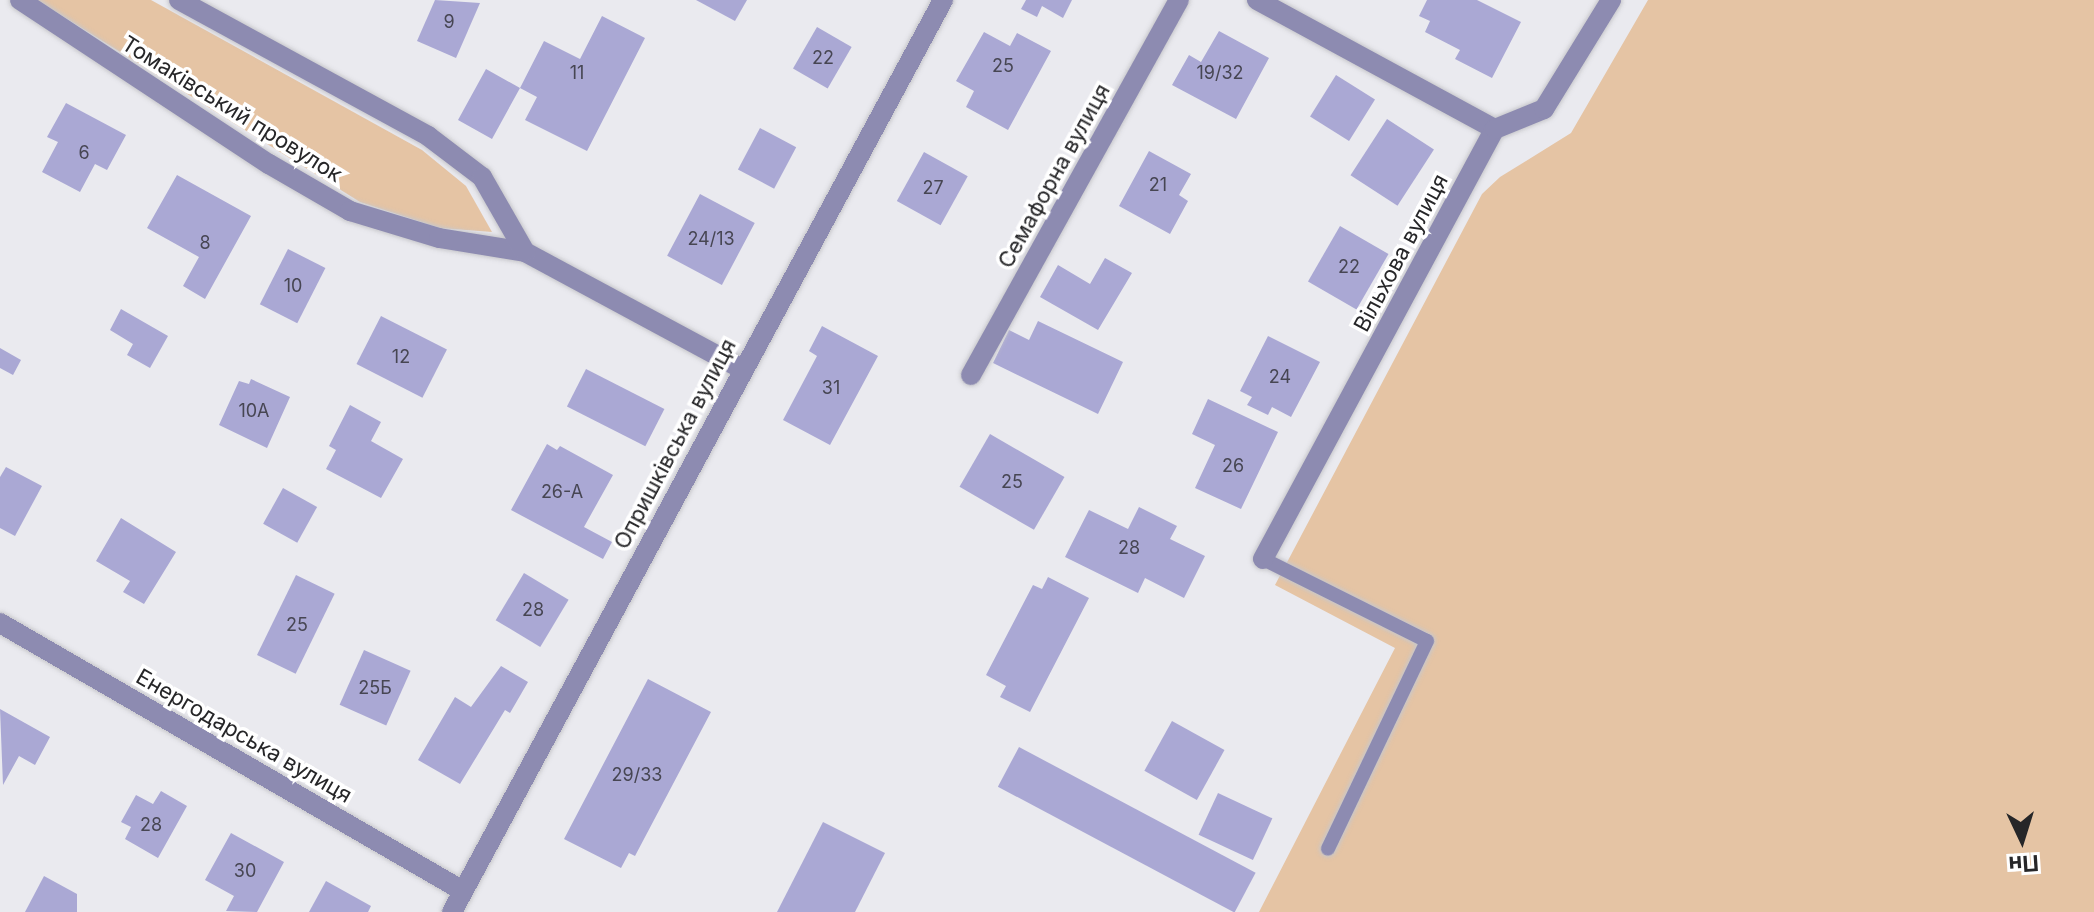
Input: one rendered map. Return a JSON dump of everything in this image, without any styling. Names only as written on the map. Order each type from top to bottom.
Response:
[{"type":"street","name":"Томаківський провулок","points":[[20,0],[269,164],[350,211],[439,238],[525,252],[742,369]]},
{"type":"street","points":[[179,0],[428,136],[482,177],[525,252]]},
{"type":"street","name":"Опришківська вулиця","points":[[452,912],[943,0]]},
{"type":"street","name":"Семафорна вулиця","points":[[971,375],[1179,0]]},
{"type":"street","points":[[1257,0],[1495,129],[1544,109],[1611,0]]},
{"type":"street","name":"Вільхова вулиця","points":[[1263,559],[1495,129]]},
{"type":"street","name":"Енергодарська вулиця","points":[[0,623],[463,891]]},
{"type":"lane","points":[[1263,559],[1427,641],[1328,849]]},
{"type":"shaded area","points":[[37,0],[151,0],[422,150],[466,186],[492,232],[440,228],[360,202]]},
{"type":"shaded area","points":[[1648,0],[2094,0],[2094,912],[1259,912],[1395,648],[1275,585],[1482,194],[1500,177],[1571,133]]},
{"type":"building","points":[[435,0],[480,3],[456,58],[417,41]]},
{"type":"building","points":[[696,0],[747,0],[735,21]]},
{"type":"building","points":[[1026,0],[1072,0],[1063,18],[1042,6],[1037,17],[1021,9]]},
{"type":"building","points":[[1427,0],[1477,0],[1521,22],[1492,78],[1455,59],[1460,50],[1425,32],[1430,21],[1419,16]]},
{"type":"building","points":[[602,16],[645,38],[587,151],[525,120],[537,97],[520,88],[544,41],[580,59]]},
{"type":"building","points":[[817,27],[852,47],[828,89],[793,69]]},
{"type":"building","points":[[1219,31],[1269,58],[1236,119],[1172,85],[1189,55],[1201,62]]},
{"type":"building","points":[[984,32],[1010,46],[1017,33],[1051,51],[1008,130],[966,107],[974,91],[956,81]]},
{"type":"building","points":[[486,69],[520,88],[492,139],[458,120]]},
{"type":"building","points":[[1336,75],[1375,99],[1349,141],[1310,117]]},
{"type":"building","points":[[66,103],[126,135],[107,170],[95,164],[80,192],[42,172],[58,142],[47,137]]},
{"type":"building","points":[[1387,119],[1434,149],[1397,206],[1351,175]]},
{"type":"building","points":[[760,128],[796,147],[774,189],[738,169]]},
{"type":"building","points":[[1149,151],[1191,174],[1179,195],[1188,201],[1170,234],[1119,206]]},
{"type":"building","points":[[924,152],[968,176],[941,225],[897,201]]},
{"type":"building","points":[[177,175],[251,216],[205,299],[183,286],[199,257],[147,228]]},
{"type":"building","points":[[700,194],[755,223],[722,285],[667,256]]},
{"type":"building","points":[[1340,226],[1388,254],[1356,309],[1308,281]]},
{"type":"building","points":[[288,249],[325,268],[297,323],[260,304]]},
{"type":"building","points":[[1105,258],[1132,273],[1098,330],[1040,297],[1058,265],[1090,284]]},
{"type":"building","points":[[121,309],[168,336],[150,368],[127,355],[133,344],[110,330]]},
{"type":"building","points":[[381,316],[447,350],[422,398],[356,364]]},
{"type":"building","points":[[1038,321],[1123,362],[1098,414],[993,363],[1009,330],[1029,340]]},
{"type":"building","points":[[822,326],[878,356],[830,445],[783,420],[817,356],[809,351]]},
{"type":"building","points":[[1268,336],[1320,362],[1291,417],[1272,407],[1268,415],[1247,405],[1252,397],[1240,391]]},
{"type":"building","points":[[0,348],[21,360],[13,375],[0,368]]},
{"type":"building","points":[[586,369],[664,409],[645,446],[567,406]]},
{"type":"building","points":[[251,379],[290,397],[267,448],[219,425],[239,381],[249,384]]},
{"type":"building","points":[[1208,399],[1278,432],[1241,509],[1195,488],[1215,445],[1192,434]]},
{"type":"building","points":[[350,405],[381,422],[371,441],[403,459],[381,498],[326,469],[336,450],[329,446]]},
{"type":"building","points":[[990,434],[1064,477],[1034,530],[960,487]]},
{"type":"building","points":[[547,444],[557,450],[560,446],[613,475],[584,527],[612,542],[603,559],[511,510]]},
{"type":"building","points":[[6,467],[42,486],[15,536],[0,528],[0,477]]},
{"type":"building","points":[[283,488],[317,507],[297,543],[263,524]]},
{"type":"building","points":[[1139,507],[1177,526],[1170,539],[1205,556],[1184,598],[1145,578],[1138,593],[1065,557],[1089,510],[1128,529]]},
{"type":"building","points":[[121,518],[176,552],[144,604],[123,592],[130,581],[96,561]]},
{"type":"building","points":[[524,573],[569,600],[540,647],[496,620]]},
{"type":"building","points":[[296,575],[335,594],[296,674],[257,655]]},
{"type":"building","points":[[1048,577],[1089,598],[1030,712],[1000,697],[1006,686],[986,675],[1033,585],[1042,589]]},
{"type":"building","points":[[364,650],[411,671],[386,726],[340,705]]},
{"type":"building","points":[[501,666],[528,682],[510,713],[505,710],[460,784],[418,760],[455,697],[471,707]]},
{"type":"building","points":[[648,679],[711,712],[635,856],[629,853],[621,868],[564,839]]},
{"type":"building","points":[[0,709],[50,737],[35,765],[19,756],[3,785]]},
{"type":"building","points":[[1172,721],[1224,750],[1197,800],[1144,771]]},
{"type":"building","points":[[1019,747],[1256,873],[1233,912],[998,787]]},
{"type":"building","points":[[161,791],[187,806],[158,858],[125,839],[131,827],[121,822],[136,795],[153,804]]},
{"type":"building","points":[[1218,793],[1272,818],[1253,860],[1199,835]]},
{"type":"building","points":[[823,822],[885,853],[855,912],[777,912]]},
{"type":"building","points":[[231,833],[284,862],[257,912],[226,911],[234,896],[205,880]]},
{"type":"building","points":[[44,876],[77,894],[77,912],[25,912]]},
{"type":"building","points":[[326,881],[371,906],[368,912],[309,912]]}]
